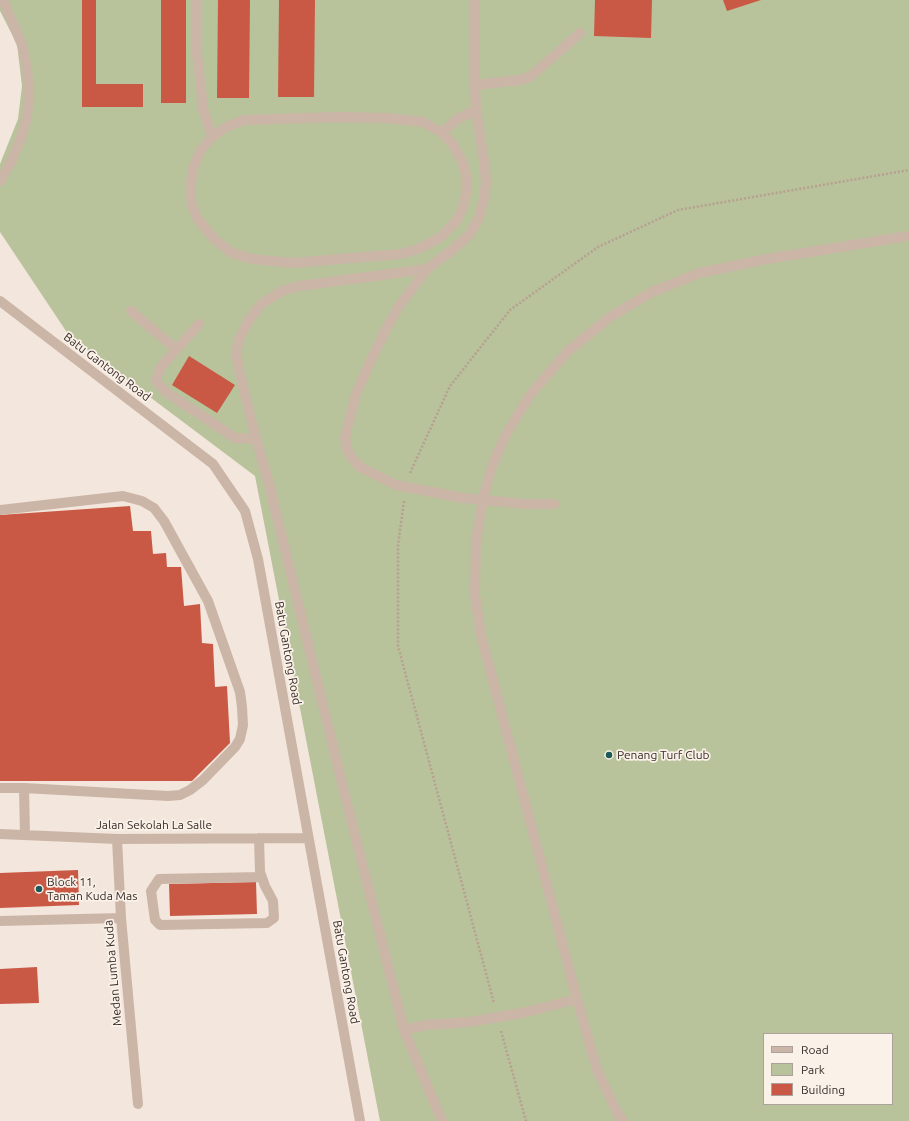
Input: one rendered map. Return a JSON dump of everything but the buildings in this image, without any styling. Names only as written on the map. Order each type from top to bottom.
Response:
[{"type":"street","points":[[0,181],[12,160],[21,137],[27,117],[29,94],[27,68],[22,45],[4,0]]},
{"type":"street","points":[[196,0],[196,44],[204,108],[212,137]]},
{"type":"street","points":[[474,0],[476,110],[486,182],[484,199],[479,218],[469,235],[452,250],[426,269],[399,306],[386,329],[356,394],[345,437],[347,449],[351,457],[360,467],[396,485],[463,498],[524,504],[554,504]]},
{"type":"street","points":[[475,85],[520,80],[531,76],[580,33]]},
{"type":"street","points":[[442,133],[457,119],[476,110]]},
{"type":"street","points":[[335,117],[387,118],[423,122],[442,133],[452,143],[462,161],[466,175],[467,188],[463,207],[457,220],[442,236],[418,249],[401,254],[292,263],[252,259],[232,252],[214,239],[197,218],[192,204],[190,189],[192,169],[200,151],[212,137],[226,126],[244,120],[335,117]]},
{"type":"street","points":[[623,1121],[617,1112],[597,1070],[481,635],[475,595],[476,539],[483,499],[491,469],[505,436],[530,395],[567,352],[610,317],[652,292],[699,273],[767,259],[909,236]]},
{"type":"street","points":[[426,269],[300,286],[282,291],[261,304],[249,320],[239,339],[236,353],[256,439],[268,480],[334,752],[404,1030],[442,1121]]},
{"type":"street","name":"Batu Gantong Road","points":[[0,301],[213,464],[245,511],[258,559],[360,1121]]},
{"type":"street","points":[[131,312],[176,349]]},
{"type":"street","points":[[199,324],[160,368],[156,381],[166,392],[235,438],[256,439]]},
{"type":"street","points":[[0,510],[123,496],[142,501],[154,508],[164,520],[208,601],[240,692],[243,725],[240,739],[235,747],[203,780],[190,790],[180,795],[0,788]]},
{"type":"street","points":[[24,788],[25,835]]},
{"type":"street","name":"Jalan Sekolah La Salle","points":[[0,834],[117,839],[308,838]]},
{"type":"street","points":[[259,838],[260,872],[273,901],[274,918],[267,923],[160,925],[155,920],[151,891],[159,880],[262,877]]},
{"type":"street","name":"Medan Lumba Kuda","points":[[117,839],[121,918],[138,1104]]},
{"type":"street","points":[[0,921],[121,918]]},
{"type":"street","points":[[404,1030],[426,1025],[469,1022],[498,1017],[577,999]]},
{"type":"path","points":[[526,1121],[398,646],[398,545],[409,476],[450,386],[510,310],[598,247],[678,210],[909,170]]},
{"type":"green space","name":"Penang Turf Club","points":[[0,0],[909,0],[909,1121],[380,1121],[255,476],[70,337],[0,232],[0,164],[18,119],[22,86],[17,44],[0,11]]},
{"type":"place","name":"Penang Turf Club","points":[[609,755]]},
{"type":"place","name":"Block 11, Taman Kuda Mas","points":[[39,889]]}]
